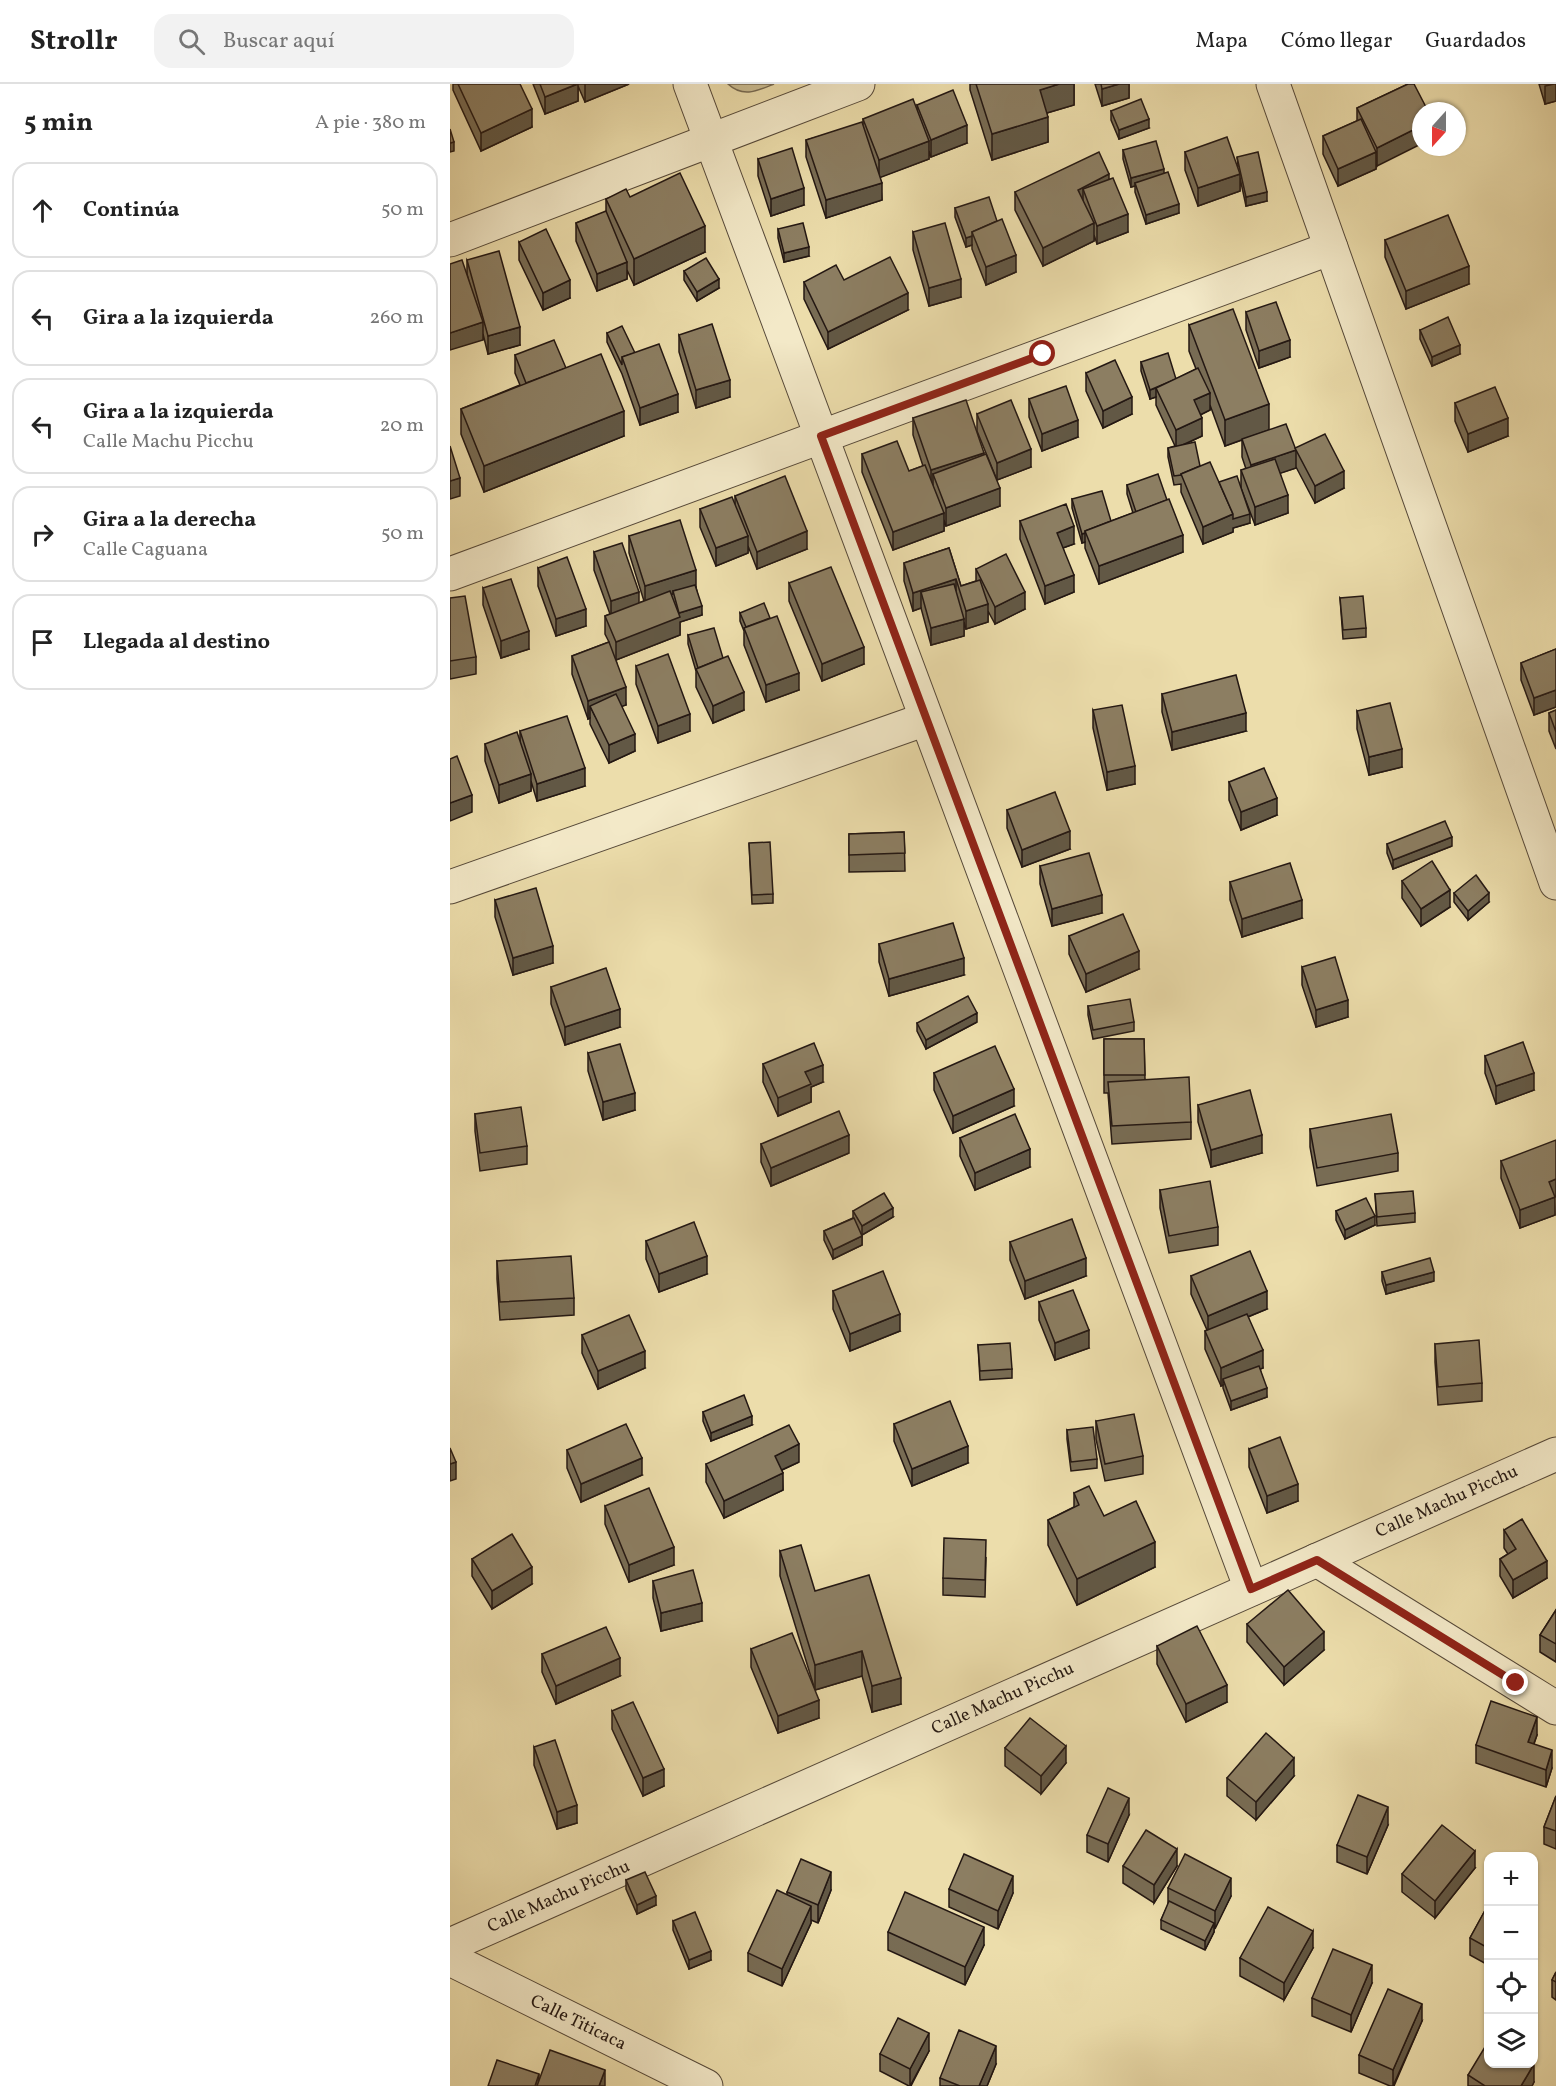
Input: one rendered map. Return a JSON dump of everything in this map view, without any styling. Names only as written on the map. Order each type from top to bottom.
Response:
[{"type":"street","points":[[690,84],[1251,1589]]},
{"type":"street","points":[[450,240],[858,84]]},
{"type":"street","points":[[1273,84],[1556,883]]},
{"type":"street","points":[[450,574],[1331,248]]},
{"type":"street","points":[[450,886],[926,719]]},
{"type":"street","name":"Calle Machu Picchu","points":[[450,1945],[1556,1454]]},
{"type":"street","points":[[1317,1560],[1556,1708]]},
{"type":"street","name":"Calle Titicaca","points":[[450,1959],[706,2086]]},
{"type":"shaded area","points":[[728,84],[774,84],[756,91],[745,92]]},
{"type":"building","points":[[458,84],[520,84],[532,109],[481,133]]},
{"type":"building","points":[[540,84],[577,84],[545,97]]},
{"type":"building","points":[[976,84],[1059,84],[1040,90],[1048,117],[992,134]]},
{"type":"building","points":[[1101,84],[1119,84],[1102,89]]},
{"type":"building","points":[[1408,84],[1414,84],[1423,102],[1412,102],[1412,130],[1377,148],[1357,108]]},
{"type":"building","points":[[953,90],[967,125],[931,140],[917,105]]},
{"type":"building","points":[[913,99],[929,141],[879,160],[863,119]]},
{"type":"building","points":[[1141,99],[1149,119],[1119,130],[1111,111]]},
{"type":"building","points":[[1361,119],[1376,152],[1338,169],[1323,136]]},
{"type":"building","points":[[862,122],[882,183],[826,200],[806,140]]},
{"type":"building","points":[[450,129],[454,142],[450,143]]},
{"type":"building","points":[[1227,137],[1240,174],[1198,188],[1185,152]]},
{"type":"building","points":[[1156,141],[1164,169],[1131,178],[1123,150]]},
{"type":"building","points":[[792,148],[804,188],[771,199],[758,159]]},
{"type":"building","points":[[1099,152],[1109,174],[1078,190],[1094,223],[1043,248],[1015,192]]},
{"type":"building","points":[[1258,152],[1267,192],[1246,197],[1237,157]]},
{"type":"building","points":[[1168,172],[1179,204],[1146,215],[1135,183]]},
{"type":"building","points":[[680,173],[705,226],[634,259],[606,199],[626,189],[630,197]]},
{"type":"building","points":[[1113,178],[1128,214],[1097,226],[1083,189]]},
{"type":"building","points":[[989,197],[997,221],[972,232],[972,236],[966,238],[955,208]]},
{"type":"building","points":[[606,211],[627,262],[597,274],[576,223]]},
{"type":"building","points":[[1448,215],[1469,266],[1406,291],[1385,240]]},
{"type":"building","points":[[1002,219],[1016,255],[986,267],[972,232]]},
{"type":"building","points":[[803,223],[809,247],[784,253],[778,229]]},
{"type":"building","points":[[945,223],[961,279],[929,288],[913,232]]},
{"type":"building","points":[[546,229],[570,280],[543,293],[519,242]]},
{"type":"building","points":[[499,251],[520,327],[488,336],[467,260]]},
{"type":"building","points":[[890,257],[908,293],[828,332],[804,282],[836,265],[844,280]]},
{"type":"building","points":[[706,258],[719,279],[697,292],[684,271]]},
{"type":"building","points":[[462,260],[483,322],[450,333],[450,264]]},
{"type":"building","points":[[1276,302],[1290,340],[1259,351],[1246,312]]},
{"type":"building","points":[[1233,309],[1269,404],[1225,420],[1189,325]]},
{"type":"building","points":[[1448,317],[1460,345],[1432,357],[1420,330]]},
{"type":"building","points":[[712,324],[730,380],[696,390],[679,335]]},
{"type":"building","points":[[622,326],[635,353],[622,357],[622,365],[607,333]]},
{"type":"building","points":[[554,340],[566,368],[526,383],[515,355]]},
{"type":"building","points":[[659,344],[678,394],[640,408],[622,357]]},
{"type":"building","points":[[1168,353],[1176,379],[1150,390],[1141,362]]},
{"type":"building","points":[[601,354],[624,411],[484,466],[461,409]]},
{"type":"building","points":[[1115,360],[1132,397],[1103,411],[1086,373]]},
{"type":"building","points":[[1198,368],[1210,393],[1194,400],[1202,418],[1176,430],[1156,388]]},
{"type":"building","points":[[1066,386],[1078,420],[1042,434],[1029,399]]},
{"type":"building","points":[[1495,387],[1508,418],[1468,434],[1455,403]]},
{"type":"building","points":[[966,400],[984,453],[931,470],[913,418]]},
{"type":"building","points":[[1011,400],[1031,449],[997,463],[977,414]]},
{"type":"building","points":[[1286,424],[1296,450],[1251,465],[1242,439]]},
{"type":"building","points":[[1325,434],[1344,471],[1315,486],[1295,448]]},
{"type":"building","points":[[897,441],[909,471],[925,465],[944,513],[893,532],[862,454]]},
{"type":"building","points":[[1195,442],[1200,466],[1174,476],[1168,448]]},
{"type":"building","points":[[450,446],[460,478],[450,481]]},
{"type":"building","points":[[986,454],[1000,488],[946,508],[933,474]]},
{"type":"building","points":[[1275,459],[1288,495],[1255,507],[1241,470]]},
{"type":"building","points":[[1210,462],[1233,514],[1203,527],[1181,474]]},
{"type":"building","points":[[1158,474],[1167,500],[1136,512],[1127,485]]},
{"type":"building","points":[[785,476],[807,531],[757,552],[735,496]]},
{"type":"building","points":[[1237,476],[1250,514],[1233,519],[1219,482]]},
{"type":"building","points":[[1102,491],[1111,521],[1082,534],[1072,499]]},
{"type":"building","points":[[732,497],[748,536],[716,548],[700,509]]},
{"type":"building","points":[[1169,499],[1183,535],[1099,566],[1085,531]]},
{"type":"building","points":[[1066,504],[1074,526],[1057,533],[1074,575],[1045,586],[1020,521]]},
{"type":"building","points":[[680,520],[696,570],[645,586],[629,536]]},
{"type":"building","points":[[622,543],[639,592],[611,601],[594,552]]},
{"type":"building","points":[[949,548],[961,586],[980,580],[988,604],[966,611],[956,579],[913,593],[904,563]]},
{"type":"building","points":[[1006,554],[1025,592],[995,607],[976,569]]},
{"type":"building","points":[[567,557],[586,609],[556,619],[538,568]]},
{"type":"building","points":[[831,567],[864,647],[822,664],[789,583]]},
{"type":"building","points":[[511,579],[529,631],[501,641],[483,588]]},
{"type":"building","points":[[954,584],[964,619],[931,628],[921,592]]},
{"type":"building","points":[[695,585],[702,606],[679,613],[673,591]]},
{"type":"building","points":[[670,591],[680,617],[616,642],[605,616]]},
{"type":"building","points":[[465,596],[476,657],[450,661],[450,598]]},
{"type":"building","points":[[1363,596],[1366,628],[1343,630],[1340,598]]},
{"type":"building","points":[[764,603],[770,618],[746,627],[740,613]]},
{"type":"building","points":[[777,616],[799,673],[766,685],[744,628]]},
{"type":"building","points":[[714,628],[723,658],[698,668],[688,635]]},
{"type":"building","points":[[609,642],[626,687],[588,701],[572,656]]},
{"type":"building","points":[[1556,649],[1556,690],[1534,698],[1521,663]]},
{"type":"building","points":[[668,654],[690,714],[658,726],[636,666]]},
{"type":"building","points":[[728,656],[744,692],[713,706],[696,669]]},
{"type":"building","points":[[1236,675],[1246,713],[1172,732],[1162,694]]},
{"type":"building","points":[[616,694],[635,734],[609,745],[590,706]]},
{"type":"building","points":[[1390,703],[1402,749],[1369,757],[1357,711]]},
{"type":"building","points":[[1122,705],[1135,766],[1107,772],[1093,710]]},
{"type":"building","points":[[1556,710],[1556,732],[1549,713]]},
{"type":"building","points":[[567,716],[585,768],[537,784],[520,731]]},
{"type":"building","points":[[517,732],[531,774],[499,785],[485,744]]},
{"type":"building","points":[[457,756],[472,795],[450,803],[450,759]]},
{"type":"building","points":[[1264,768],[1277,798],[1241,812],[1229,782]]},
{"type":"building","points":[[1055,792],[1070,831],[1022,850],[1007,810]]},
{"type":"building","points":[[1445,821],[1452,837],[1393,860],[1387,844]]},
{"type":"building","points":[[904,832],[905,853],[849,855],[849,834]]},
{"type":"building","points":[[770,842],[773,894],[752,895],[749,843]]},
{"type":"building","points":[[1089,853],[1102,895],[1052,909],[1040,866]]},
{"type":"building","points":[[1432,861],[1450,890],[1421,909],[1402,881]]},
{"type":"building","points":[[1290,863],[1302,900],[1242,919],[1230,882]]},
{"type":"building","points":[[1476,875],[1489,893],[1468,911],[1454,893]]},
{"type":"building","points":[[536,888],[553,946],[513,958],[495,900]]},
{"type":"building","points":[[1123,914],[1139,951],[1086,974],[1069,936]]},
{"type":"building","points":[[953,923],[964,958],[889,979],[879,944]]},
{"type":"building","points":[[1335,957],[1348,1000],[1316,1010],[1302,967]]},
{"type":"building","points":[[606,968],[620,1009],[565,1027],[551,987]]},
{"type":"building","points":[[968,996],[977,1013],[926,1040],[917,1023]]},
{"type":"building","points":[[1130,999],[1134,1022],[1093,1030],[1088,1006]]},
{"type":"building","points":[[1104,1039],[1144,1039],[1145,1075],[1104,1075]]},
{"type":"building","points":[[1523,1042],[1534,1073],[1496,1086],[1485,1056]]},
{"type":"building","points":[[814,1043],[823,1065],[805,1072],[811,1084],[778,1098],[763,1064]]},
{"type":"building","points":[[620,1044],[635,1093],[603,1102],[588,1053]]},
{"type":"building","points":[[995,1046],[1014,1089],[953,1116],[934,1073]]},
{"type":"building","points":[[1189,1077],[1191,1122],[1112,1126],[1108,1082]]},
{"type":"building","points":[[1250,1090],[1262,1135],[1211,1150],[1198,1105]]},
{"type":"building","points":[[521,1107],[527,1146],[480,1153],[475,1114]]},
{"type":"building","points":[[839,1111],[849,1135],[771,1168],[761,1144]]},
{"type":"building","points":[[1015,1114],[1030,1149],[975,1173],[960,1138]]},
{"type":"building","points":[[1391,1114],[1398,1153],[1317,1168],[1310,1129]]},
{"type":"building","points":[[1556,1140],[1556,1179],[1549,1182],[1555,1197],[1520,1210],[1501,1161]]},
{"type":"building","points":[[1210,1181],[1218,1227],[1169,1236],[1160,1190]]},
{"type":"building","points":[[1413,1191],[1415,1213],[1377,1217],[1375,1194]]},
{"type":"building","points":[[884,1193],[893,1208],[862,1226],[853,1211]]},
{"type":"building","points":[[1366,1198],[1375,1216],[1345,1230],[1336,1211]]},
{"type":"building","points":[[854,1218],[862,1236],[833,1250],[824,1231]]},
{"type":"building","points":[[1072,1219],[1086,1258],[1025,1281],[1010,1242]]},
{"type":"building","points":[[694,1222],[707,1256],[659,1274],[646,1241]]},
{"type":"building","points":[[1250,1251],[1267,1291],[1208,1316],[1191,1276]]},
{"type":"building","points":[[571,1256],[574,1298],[500,1302],[497,1261]]},
{"type":"building","points":[[1430,1258],[1434,1272],[1386,1285],[1382,1272]]},
{"type":"building","points":[[883,1271],[900,1314],[850,1334],[833,1291]]},
{"type":"building","points":[[1073,1290],[1089,1330],[1055,1343],[1039,1302]]},
{"type":"building","points":[[1247,1314],[1263,1350],[1221,1368],[1205,1331]]},
{"type":"building","points":[[629,1315],[645,1351],[598,1371],[582,1335]]},
{"type":"building","points":[[1479,1340],[1482,1383],[1438,1387],[1435,1344]]},
{"type":"building","points":[[1010,1343],[1012,1369],[980,1371],[978,1345]]},
{"type":"building","points":[[1259,1366],[1267,1388],[1231,1401],[1223,1379]]},
{"type":"building","points":[[744,1395],[752,1416],[711,1433],[703,1412]]},
{"type":"building","points":[[950,1401],[968,1446],[912,1469],[894,1424]]},
{"type":"building","points":[[1134,1414],[1143,1456],[1105,1464],[1096,1421]]},
{"type":"building","points":[[626,1424],[642,1458],[581,1484],[567,1450]]},
{"type":"building","points":[[789,1425],[799,1444],[775,1456],[783,1473],[724,1501],[706,1464]]},
{"type":"building","points":[[1093,1427],[1097,1459],[1071,1462],[1067,1430]]},
{"type":"building","points":[[1280,1437],[1298,1484],[1267,1496],[1249,1449]]},
{"type":"building","points":[[450,1448],[456,1462],[450,1464]]},
{"type":"building","points":[[1089,1486],[1104,1516],[1136,1501],[1155,1542],[1077,1579],[1048,1520],[1079,1505],[1074,1493]]},
{"type":"building","points":[[649,1488],[674,1547],[629,1565],[605,1506]]},
{"type":"building","points":[[1522,1519],[1547,1561],[1513,1580],[1500,1559],[1516,1549],[1504,1530]]},
{"type":"building","points":[[512,1534],[532,1567],[492,1591],[472,1559]]},
{"type":"building","points":[[944,1538],[986,1540],[985,1580],[943,1578]]},
{"type":"building","points":[[801,1545],[815,1591],[869,1575],[901,1678],[872,1686],[862,1651],[815,1665],[780,1551]]},
{"type":"building","points":[[693,1570],[702,1603],[661,1613],[653,1581]]},
{"type":"building","points":[[1288,1590],[1324,1632],[1284,1667],[1247,1624]]},
{"type":"building","points":[[1556,1610],[1556,1644],[1540,1635]]},
{"type":"building","points":[[1197,1626],[1227,1685],[1186,1704],[1157,1646]]},
{"type":"building","points":[[606,1627],[620,1658],[556,1686],[542,1654]]},
{"type":"building","points":[[792,1633],[819,1700],[778,1716],[751,1649]]},
{"type":"building","points":[[1491,1701],[1537,1717],[1528,1742],[1552,1750],[1546,1770],[1476,1745]]},
{"type":"building","points":[[633,1702],[664,1769],[643,1778],[612,1711]]},
{"type":"building","points":[[1030,1718],[1066,1746],[1041,1776],[1005,1748]]},
{"type":"building","points":[[1266,1733],[1294,1758],[1256,1802],[1227,1778]]},
{"type":"building","points":[[555,1740],[577,1805],[557,1812],[534,1747]]},
{"type":"building","points":[[1108,1788],[1129,1798],[1108,1844],[1087,1835]]},
{"type":"building","points":[[1358,1795],[1388,1807],[1367,1857],[1337,1845]]},
{"type":"building","points":[[1556,1796],[1556,1831],[1544,1827]]},
{"type":"building","points":[[1442,1825],[1475,1851],[1435,1901],[1402,1874]]},
{"type":"building","points":[[1146,1830],[1177,1849],[1154,1885],[1123,1866]]},
{"type":"building","points":[[964,1854],[1013,1876],[998,1911],[949,1889]]},
{"type":"building","points":[[1185,1854],[1231,1878],[1215,1911],[1168,1888]]},
{"type":"building","points":[[801,1859],[831,1872],[818,1905],[787,1892]]},
{"type":"building","points":[[645,1872],[656,1896],[637,1905],[626,1880]]},
{"type":"building","points":[[777,1890],[811,1906],[782,1969],[748,1953]]},
{"type":"building","points":[[905,1892],[984,1927],[965,1967],[888,1932]]},
{"type":"building","points":[[1169,1901],[1214,1923],[1205,1941],[1161,1920]]},
{"type":"building","points":[[1268,1907],[1313,1931],[1284,1983],[1240,1958]]},
{"type":"building","points":[[695,1912],[711,1951],[689,1960],[673,1921]]},
{"type":"building","points":[[1484,1912],[1484,1946],[1470,1938]]},
{"type":"building","points":[[1333,1949],[1372,1965],[1351,2015],[1312,1998]]},
{"type":"building","points":[[1388,1989],[1422,2004],[1393,2070],[1359,2055]]},
{"type":"building","points":[[898,2018],[929,2033],[910,2069],[880,2054]]},
{"type":"building","points":[[959,2030],[996,2046],[979,2086],[960,2086],[940,2078]]},
{"type":"building","points":[[1484,2049],[1484,2068],[1532,2068],[1521,2086],[1485,2086],[1468,2075]]},
{"type":"building","points":[[550,2050],[605,2070],[599,2086],[537,2086]]},
{"type":"building","points":[[497,2060],[539,2074],[535,2086],[488,2086]]},
{"type":"route","points":[[1043,354],[821,436],[1251,1589],[1317,1560],[1516,1683]]}]
